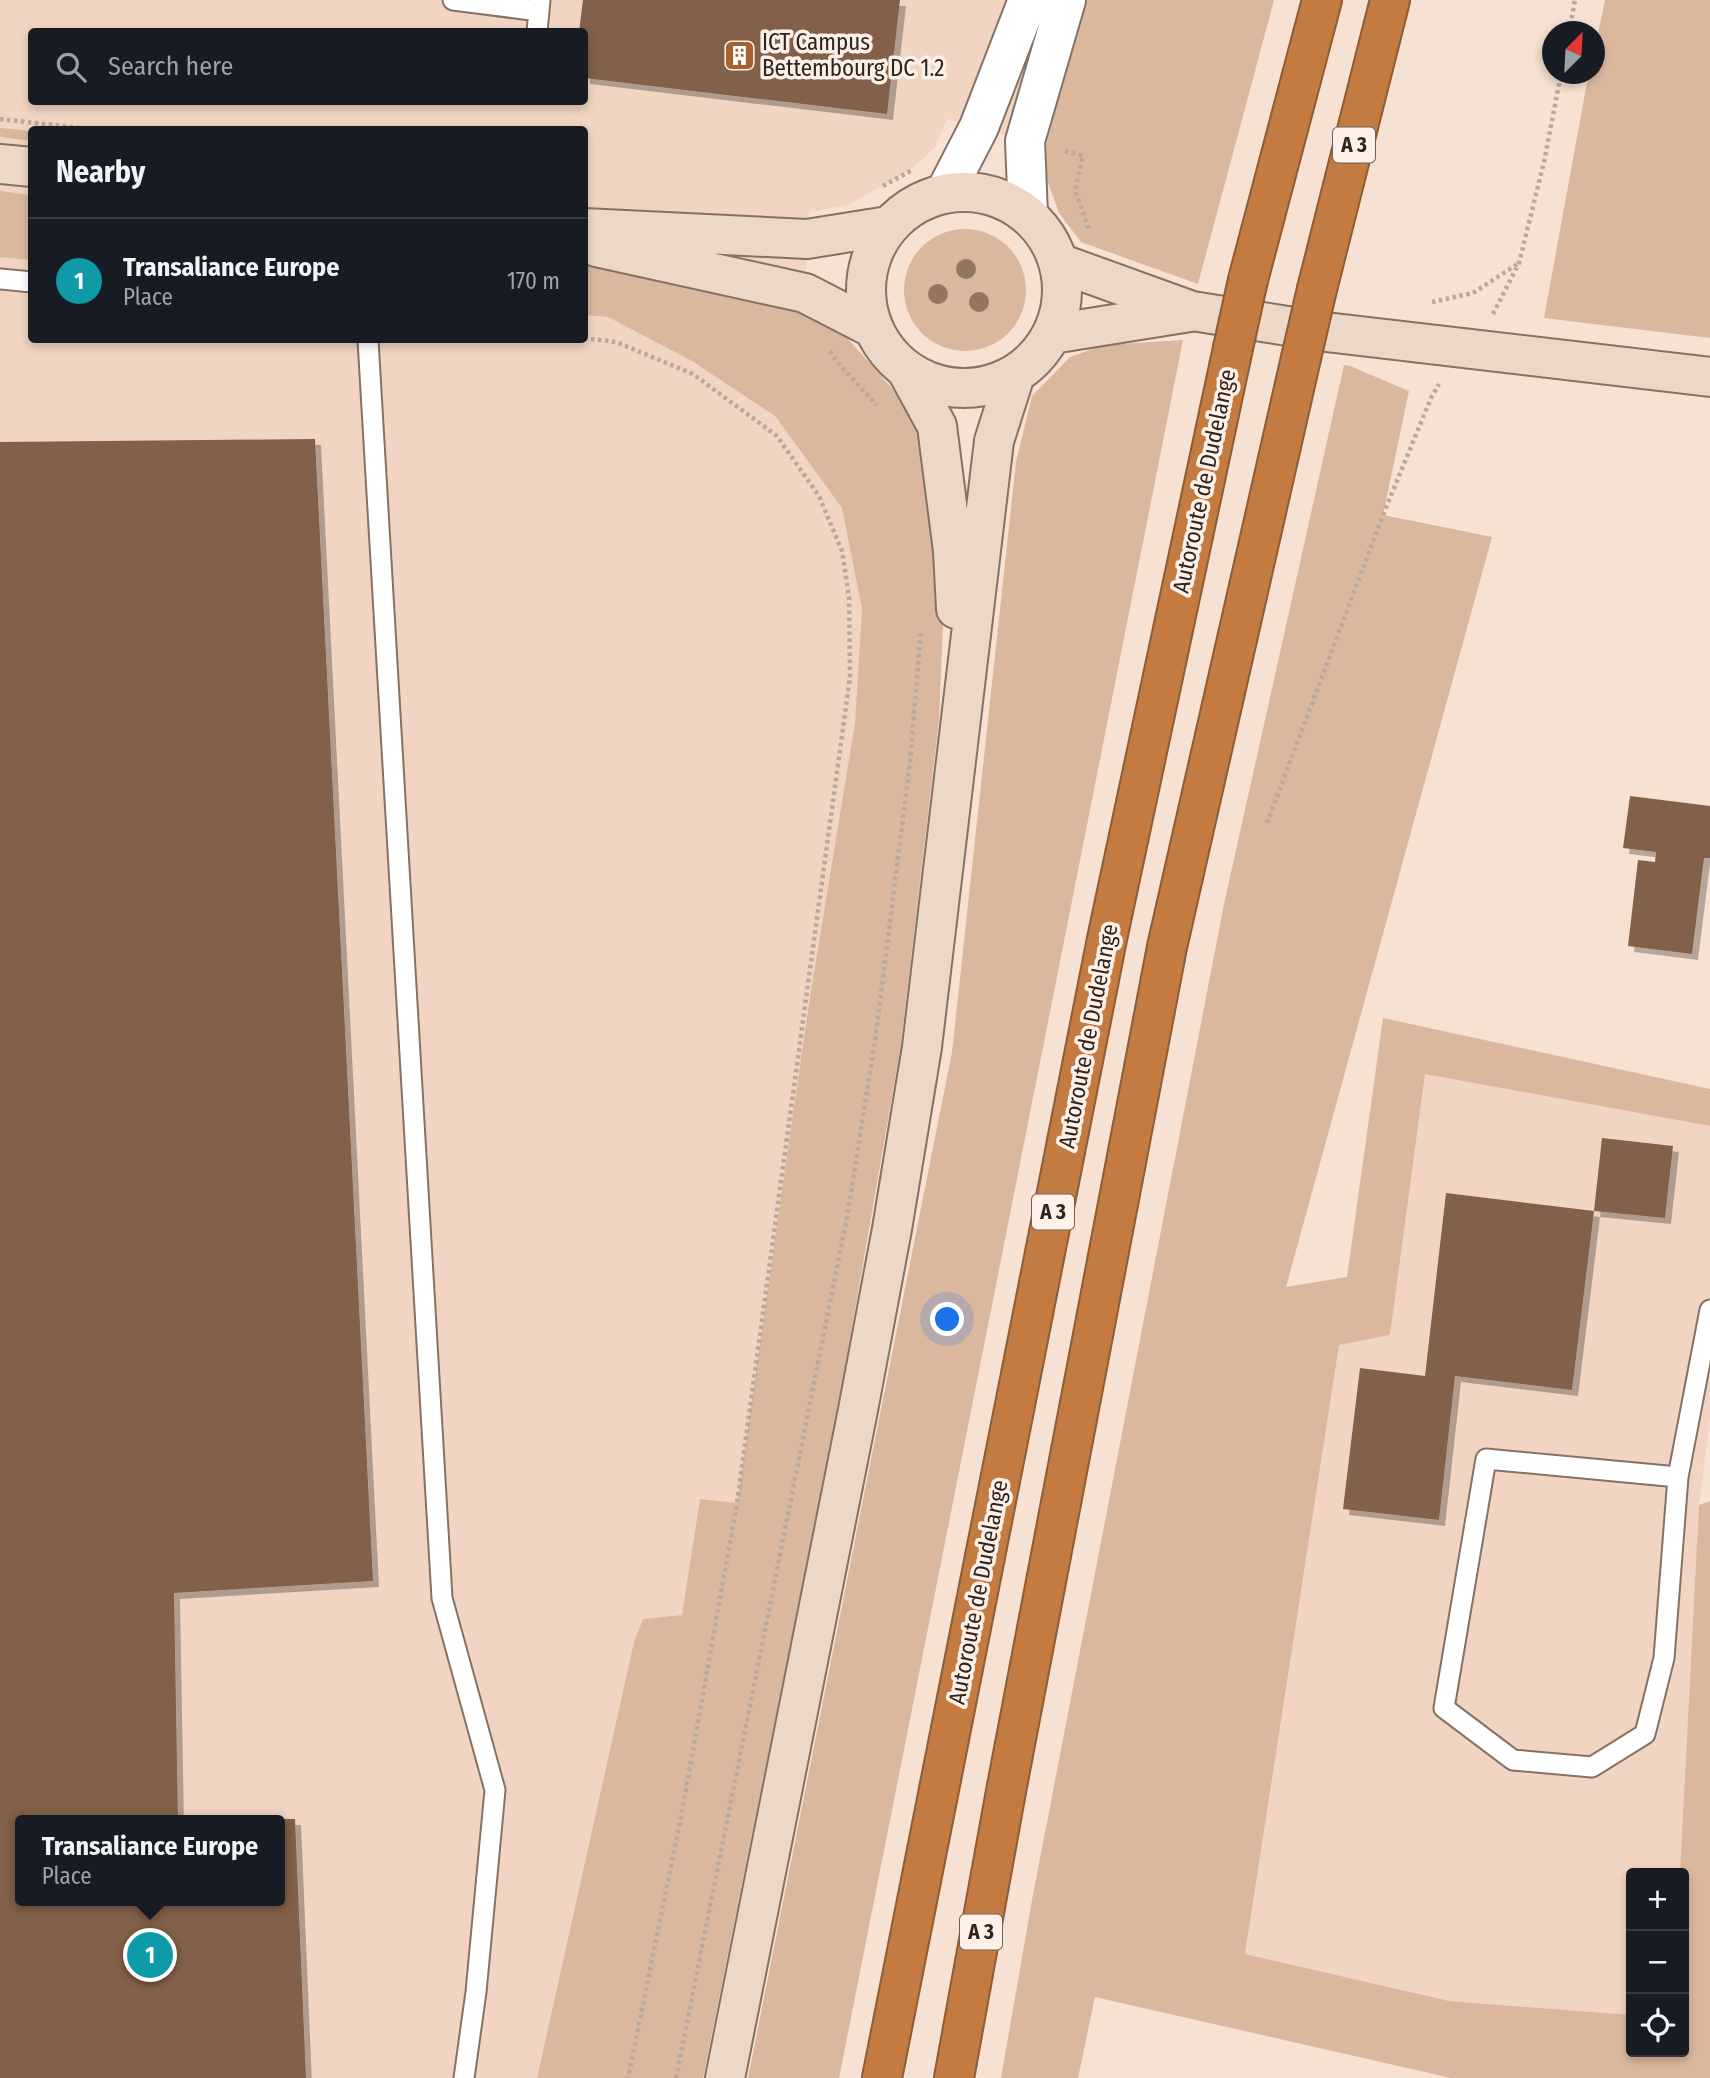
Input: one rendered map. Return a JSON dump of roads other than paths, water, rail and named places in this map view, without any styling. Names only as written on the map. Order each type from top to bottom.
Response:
[{"type":"highway","name":"Autoroute de Dudelange","points":[[882,2078],[1107,939],[1248,280],[1322,0]]},
{"type":"highway","name":"A 3","points":[[954,2078],[1167,947],[1317,289],[1390,0]]},
{"type":"main road","points":[[0,164],[28,167]]},
{"type":"main road","points":[[906,371],[932,384],[960,389],[988,386],[1015,375],[1037,357],[1052,334],[1060,311],[1063,287],[1059,263],[1047,237],[1028,215],[1003,200],[975,191],[945,193],[913,204],[888,226],[873,249],[865,274],[865,300],[872,327],[886,351],[906,371],[937,426],[953,551],[962,723]]},
{"type":"main road","points":[[588,228],[807,239],[888,226]]},
{"type":"main road","points":[[588,245],[805,293],[872,327]]},
{"type":"main road","points":[[1059,263],[1192,311],[1326,332],[1710,377]]},
{"type":"main road","points":[[1052,334],[1192,311]]},
{"type":"main road","points":[[725,2078],[892,1229],[922,1047],[994,441],[1015,375]]},
{"type":"street","points":[[945,193],[979,127],[1028,0]]},
{"type":"street","points":[[1028,215],[1025,141],[1066,0]]},
{"type":"lane","points":[[453,0],[540,5],[537,28]]},
{"type":"lane","points":[[0,279],[28,282]]},
{"type":"lane","points":[[368,343],[442,1598],[495,1790],[476,1992],[464,2078]]},
{"type":"lane","points":[[1678,1477],[1486,1459],[1444,1708],[1513,1759],[1592,1767],[1646,1734],[1664,1658],[1678,1477],[1710,1310]]},
{"type":"place","name":"ICT Campus Bettembourg DC 1.2","points":[[739,55]]},
{"type":"place","name":"Transaliance Europe","points":[[150,1955]]}]
